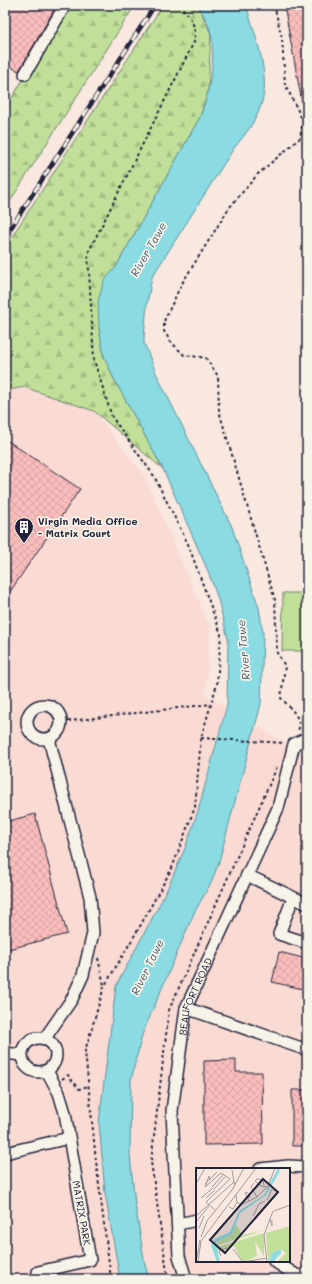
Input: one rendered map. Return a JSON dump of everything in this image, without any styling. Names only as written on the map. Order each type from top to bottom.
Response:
[{"type":"street","points":[[24,74],[65,5]]},
{"type":"street","points":[[39,705],[51,705],[60,714],[62,722],[59,731],[49,739],[39,738],[31,733],[26,723],[29,713],[39,705]]},
{"type":"street","points":[[294,744],[307,738]]},
{"type":"street","points":[[45,1038],[72,999],[83,975],[93,933],[90,897],[49,739]]},
{"type":"street","name":"BEAUFORT ROAD","points":[[186,1279],[179,1256],[172,1111],[186,1008],[278,808],[294,744]]},
{"type":"street","points":[[247,875],[307,904]]},
{"type":"street","points":[[293,898],[279,934],[307,943]]},
{"type":"street","points":[[186,1008],[307,1050]]},
{"type":"street","points":[[39,1037],[45,1038],[52,1043],[56,1051],[54,1064],[47,1070],[38,1072],[30,1070],[24,1064],[21,1055],[22,1049],[29,1041],[39,1037]]},
{"type":"street","points":[[5,1053],[21,1055]]},
{"type":"street","name":"MATRIX PARK","points":[[38,1272],[90,1260],[69,1138],[59,1093],[47,1070]]},
{"type":"street","points":[[5,1153],[69,1138]]},
{"type":"street","points":[[269,1168],[288,1166],[307,1167]]},
{"type":"street","points":[[178,1224],[196,1220]]},
{"type":"street","points":[[276,1262],[300,1277],[307,1273]]},
{"type":"path","points":[[112,1279],[96,1161],[85,1051],[104,986],[139,928],[172,868],[195,807],[201,738],[217,684],[222,634],[188,544],[154,476],[112,417],[94,360],[88,253],[195,40],[196,28],[184,9],[177,5]]},
{"type":"path","points":[[201,738],[294,744],[299,728],[297,716],[281,698],[285,666],[277,653],[275,600],[220,410],[218,376],[206,358],[184,356],[171,342],[164,331],[164,321],[181,285],[230,208],[258,174],[300,138],[303,121],[285,84],[282,38],[274,5]]},
{"type":"path","points":[[62,722],[211,704]]},
{"type":"path","points":[[168,1279],[151,1162],[169,1010],[279,765]]},
{"type":"path","points":[[54,1083],[68,1075],[79,1089],[88,1086]]},
{"type":"shaded area","points":[[24,387],[94,411],[145,477],[210,627],[206,695],[307,756],[307,1279],[5,1279],[5,391]]},
{"type":"green space","points":[[69,5],[135,5],[5,209],[5,109]]},
{"type":"green space","points":[[163,5],[198,5],[211,34],[208,92],[200,117],[116,267],[99,329],[104,356],[113,377],[163,469],[94,411],[24,387],[5,391],[5,247]]},
{"type":"green space","points":[[283,593],[307,593],[307,651],[282,651]]},
{"type":"water","name":"River Tawe","points":[[198,5],[246,5],[260,51],[264,76],[263,98],[252,125],[234,148],[152,277],[147,304],[144,343],[156,373],[232,527],[259,608],[263,633],[261,704],[218,865],[211,883],[194,913],[142,1035],[131,1080],[130,1155],[135,1204],[145,1265],[149,1279],[120,1279],[105,1193],[99,1122],[116,986],[165,894],[186,846],[198,811],[227,705],[228,639],[218,599],[208,571],[163,469],[113,377],[104,356],[99,329],[98,301],[104,281],[116,267],[200,117],[209,87],[213,54],[209,26]]},
{"type":"building","points":[[5,5],[57,5],[19,71],[5,64]]},
{"type":"building","points":[[284,5],[307,5],[307,108],[303,108]]},
{"type":"building","name":"Virgin Media Office - Matrix Court","points":[[5,439],[80,489],[5,599]]},
{"type":"building","points":[[35,814],[67,934],[5,950],[5,822]]},
{"type":"building","points":[[279,952],[307,959],[307,990],[272,982]]},
{"type":"building","points":[[236,1060],[236,1072],[262,1072],[263,1144],[204,1145],[204,1061]]},
{"type":"building","points":[[292,1090],[307,1090],[307,1146],[292,1146]]},
{"type":"railway","points":[[5,237],[155,5]]},
{"type":"place","name":"Virgin Media Office - Matrix Court","points":[[24,544]]}]
